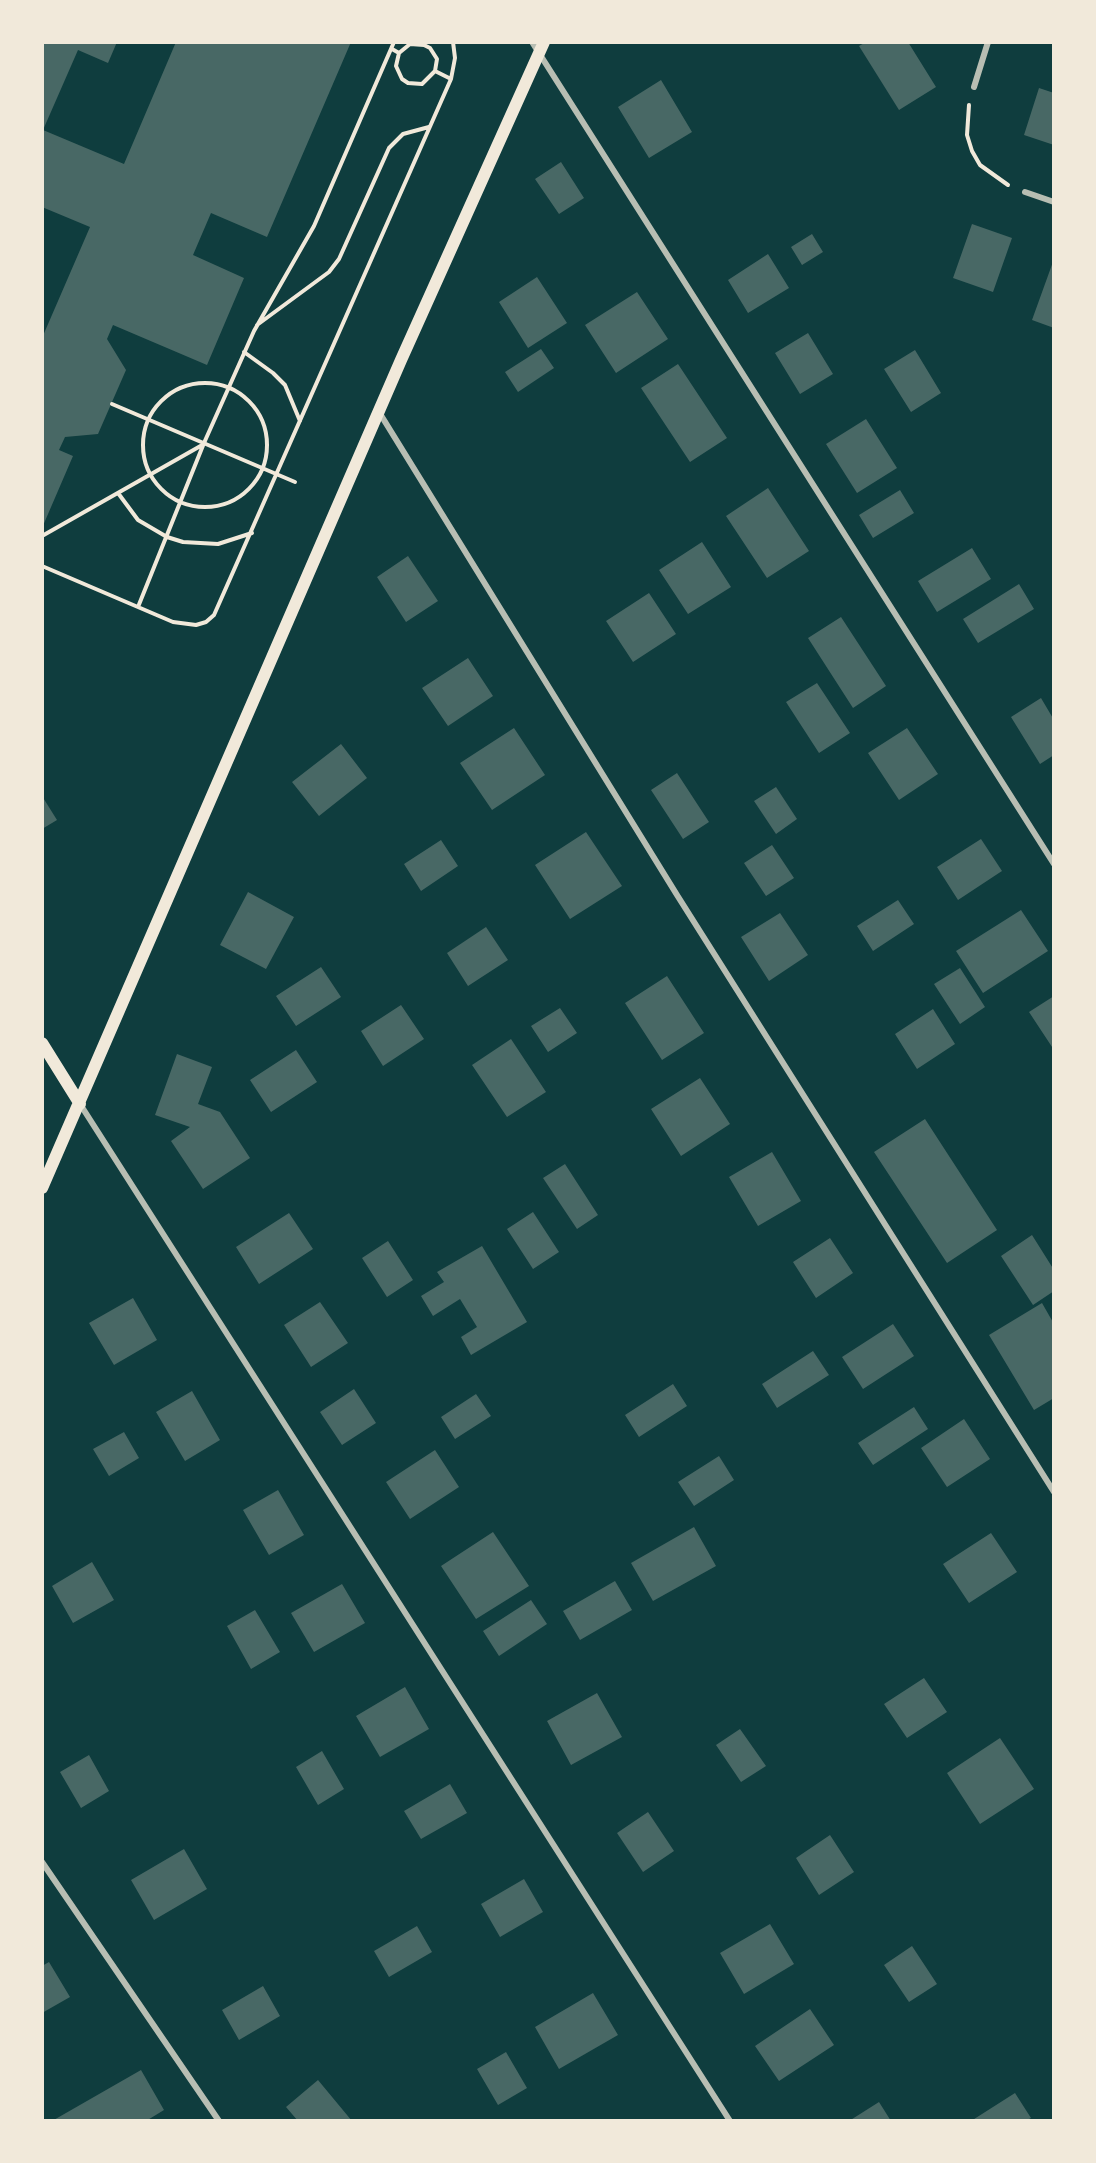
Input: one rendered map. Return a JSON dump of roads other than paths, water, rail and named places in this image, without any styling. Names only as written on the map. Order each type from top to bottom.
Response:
[{"type":"main road","points":[[42,1188],[379,412],[542,48]]},
{"type":"main road","points":[[42,1043],[80,1104]]},
{"type":"street","points":[[532,42],[542,48],[1054,864]]},
{"type":"street","points":[[974,87],[988,42]]},
{"type":"street","points":[[1025,192],[1054,202]]},
{"type":"street","points":[[379,412],[677,895],[1054,1492]]},
{"type":"street","points":[[80,1104],[730,2121]]},
{"type":"street","points":[[42,1862],[219,2121]]}]
